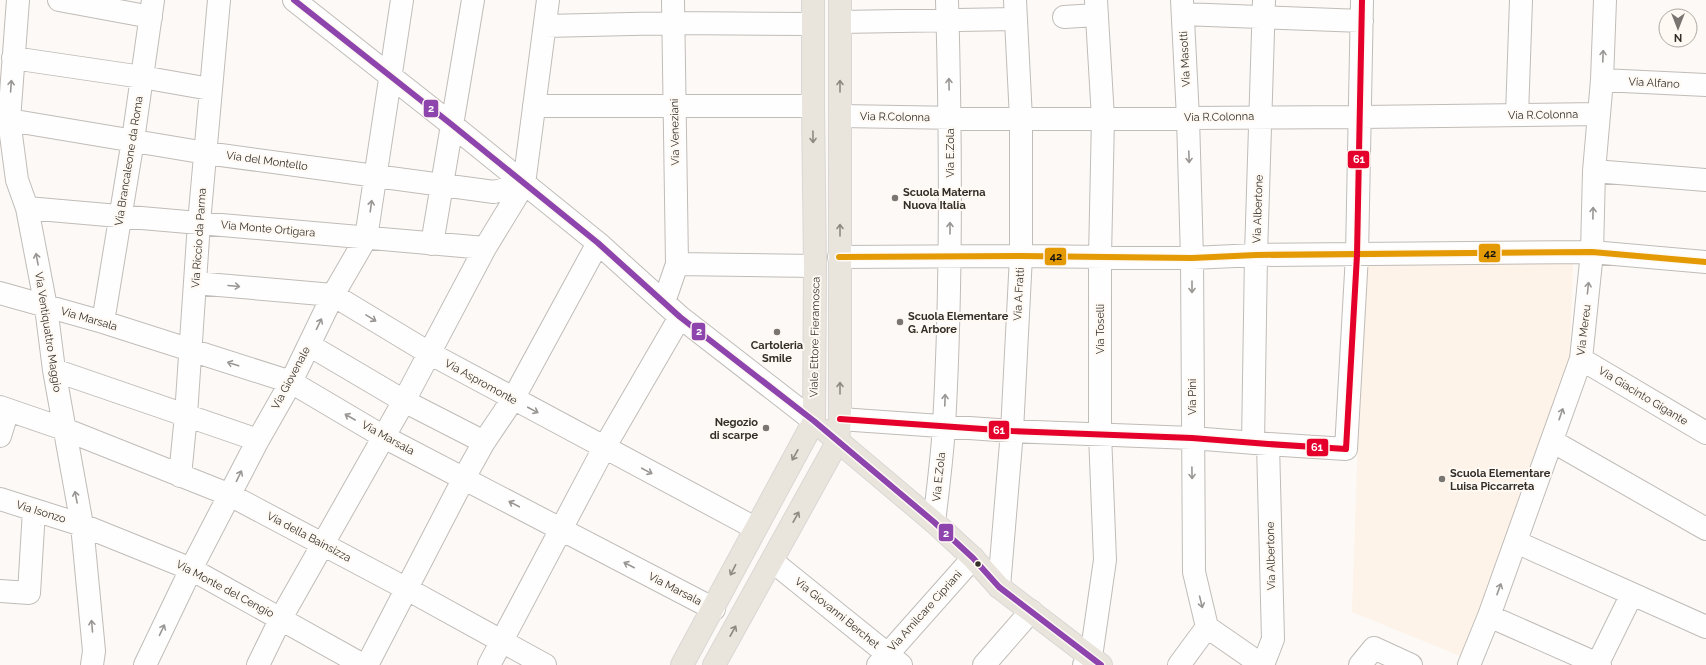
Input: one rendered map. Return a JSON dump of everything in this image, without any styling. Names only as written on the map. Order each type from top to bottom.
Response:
[{"type":"main road","name":"Viale Ettore Fieramosca","points":[[682,665],[714,609],[755,528],[814,421],[815,266],[813,0]]},
{"type":"main road","points":[[714,665],[838,441],[840,419],[840,0]]},
{"type":"main road","points":[[814,421],[934,522],[973,558],[1000,587],[1092,662]]},
{"type":"street","name":"Via Ventiquattro Maggio","points":[[18,0],[9,120],[8,178],[27,208],[46,307],[54,370],[82,525],[94,651],[92,665]]},
{"type":"street","points":[[59,0],[152,8]]},
{"type":"street","name":"Via Riccio da Parma","points":[[180,476],[191,350],[199,222],[219,0]]},
{"type":"street","points":[[294,0],[598,243],[680,317],[814,421]]},
{"type":"street","name":"Via Giovenale","points":[[145,665],[191,569],[258,440],[291,382],[334,295],[366,238],[402,0]]},
{"type":"street","points":[[432,244],[473,0]]},
{"type":"street","points":[[258,665],[281,618],[404,401],[485,248],[524,184],[548,0]]},
{"type":"street","name":"Via Veneziani","points":[[664,302],[677,264],[673,0]]},
{"type":"street","points":[[1517,115],[1522,0]]},
{"type":"street","name":"Via Mereu","points":[[1469,665],[1489,616],[1581,359],[1592,252],[1594,171],[1602,80],[1605,0]]},
{"type":"street","points":[[840,419],[1012,431],[1192,438],[1346,449],[1357,255],[1362,11],[1182,7]]},
{"type":"street","name":"Via Masotti","points":[[1182,7],[1188,118]]},
{"type":"street","name":"Via Brancaleone da Roma","points":[[103,322],[133,140],[152,8]]},
{"type":"street","points":[[1064,17],[1097,8]]},
{"type":"street","name":"Via Toselli","points":[[1092,662],[1106,560],[1100,434],[1100,257],[1103,118],[1097,8]]},
{"type":"street","points":[[840,22],[947,10],[1015,9]]},
{"type":"street","name":"Via A.Fratti","points":[[1000,587],[1012,431],[1021,256],[1021,119],[1015,9]]},
{"type":"street","name":"Via Albertone","points":[[1262,665],[1273,639],[1261,444],[1256,256],[1264,9]]},
{"type":"street","name":"Via E.Zola","points":[[934,522],[944,427],[950,258],[950,117],[947,10]]},
{"type":"street","points":[[545,26],[674,23],[813,24]]},
{"type":"street","points":[[13,58],[142,77],[210,89]]},
{"type":"street","name":"Via Alfano","points":[[1602,80],[1706,85]]},
{"type":"street","points":[[534,106],[813,106]]},
{"type":"street","name":"Via R.Colonna","points":[[841,116],[1021,119],[1598,114]]},
{"type":"street","name":"Via Pini","points":[[1188,118],[1192,258],[1194,572],[1207,627]]},
{"type":"street","name":"Via del Montello","points":[[9,120],[206,153],[441,186],[494,192],[524,184]]},
{"type":"street","points":[[1594,171],[1706,180]]},
{"type":"street","name":"Via Monte Ortigara","points":[[27,208],[485,248]]},
{"type":"street","points":[[367,665],[464,478],[484,442],[513,399],[598,243]]},
{"type":"street","points":[[839,258],[950,258],[1021,256],[1192,258],[1592,252],[1706,262]]},
{"type":"street","points":[[677,264],[815,266]]},
{"type":"street","name":"Via Aspromonte","points":[[195,283],[334,295],[429,353],[755,528]]},
{"type":"street","name":"Via Marsala","points":[[0,293],[103,322],[291,382],[384,437],[714,609]]},
{"type":"street","points":[[489,665],[562,530],[604,448],[680,317]]},
{"type":"street","points":[[309,345],[404,401],[484,442]]},
{"type":"street","name":"Via Giacinto Gigante","points":[[1581,359],[1706,432]]},
{"type":"street","points":[[54,370],[258,440]]},
{"type":"street","points":[[0,436],[4,408]]},
{"type":"street","name":"Via della Bainsizza","points":[[4,408],[64,429],[230,496],[407,589],[545,665]]},
{"type":"street","points":[[1552,441],[1706,529]]},
{"type":"street","name":"Via Isonzo","points":[[0,499],[82,525]]},
{"type":"street","points":[[0,591],[29,593],[34,510]]},
{"type":"street","name":"Via Monte del Cengio","points":[[82,525],[191,569],[363,665]]},
{"type":"street","points":[[1516,542],[1706,627]]},
{"type":"street","name":"Via Amilcare Cipriani","points":[[889,661],[973,558]]},
{"type":"street","name":"Via Giovanni Berchet","points":[[772,561],[889,661]]},
{"type":"street","points":[[1489,616],[1598,665],[1632,594]]},
{"type":"street","points":[[984,665],[1031,611]]},
{"type":"street","points":[[1179,665],[1207,627],[1262,665]]},
{"type":"street","points":[[1360,665],[1374,648],[1411,665]]},
{"type":"shaded area","name":"Scuola Elementare Luisa Piccarreta","points":[[1460,260],[1573,264],[1569,369],[1487,590],[1460,656],[1352,612],[1364,265]]},
{"type":"transit line","name":"2","points":[[294,0],[598,243],[680,317],[814,421],[934,522],[973,558],[999,587],[1101,665]]},
{"type":"transit line","name":"61","points":[[840,419],[1012,431],[1192,438],[1346,449],[1357,255],[1362,0]]},
{"type":"transit line","name":"42","points":[[839,257],[1021,256],[1192,258],[1256,255],[1592,252],[1706,262]]},
{"type":"place","name":"Scuola Materna Nuova Italia","points":[[895,198]]},
{"type":"place","name":"Scuola Elementare G. Arbore","points":[[900,322]]},
{"type":"place","name":"Cartoleria Smile","points":[[777,332]]},
{"type":"place","name":"Negozio di scarpe","points":[[766,428]]},
{"type":"place","name":"Scuola Elementare Luisa Piccarreta","points":[[1442,479]]}]
